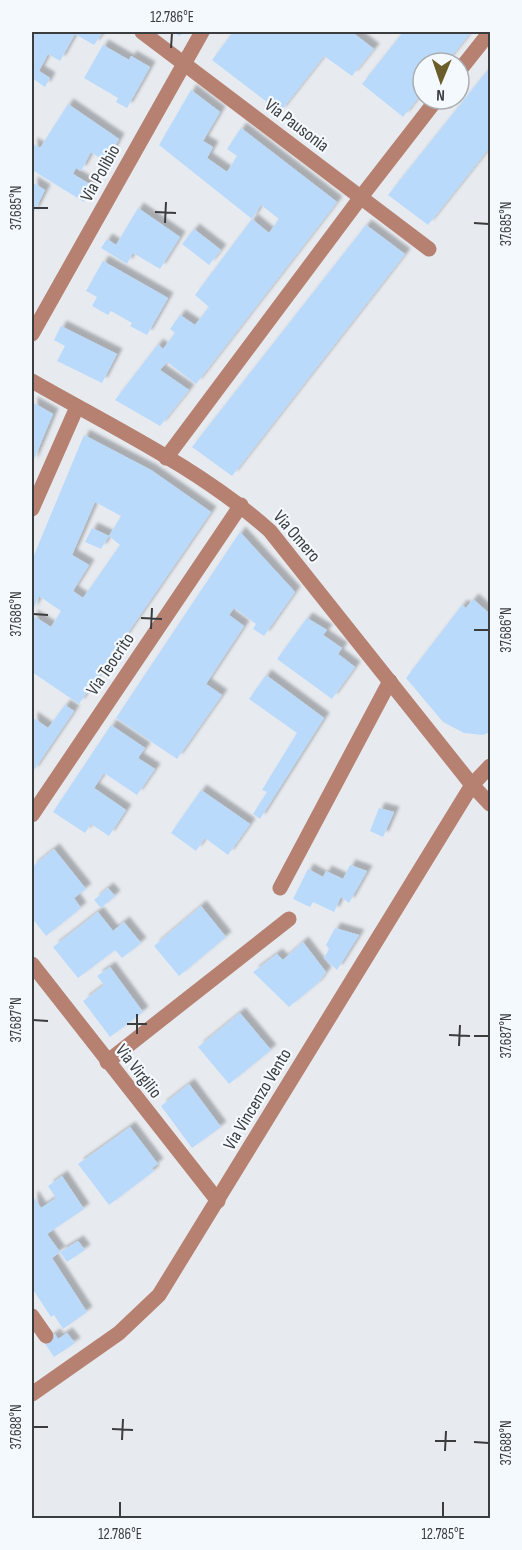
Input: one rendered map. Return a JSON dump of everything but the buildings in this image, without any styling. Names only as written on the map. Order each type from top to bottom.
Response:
[{"type":"street","name":"Via Pausonia","points":[[142,32],[429,249]]},
{"type":"street","name":"Via Polibio","points":[[32,334],[202,32]]},
{"type":"street","points":[[471,56],[490,32]]},
{"type":"street","points":[[166,458],[428,111]]},
{"type":"street","name":"Via Omero","points":[[32,381],[166,458],[241,505],[270,531],[472,785],[490,804]]},
{"type":"street","points":[[32,509],[76,407]]},
{"type":"street","name":"Via Teocrito","points":[[32,815],[241,505]]},
{"type":"street","points":[[280,888],[390,681]]},
{"type":"street","name":"Via Vincenzo Vento","points":[[32,1394],[119,1333],[159,1294],[472,785],[490,766]]},
{"type":"street","points":[[107,1062],[289,919]]},
{"type":"street","name":"Via Virgilio","points":[[32,964],[218,1201]]},
{"type":"street","points":[[32,1316],[46,1336]]}]
